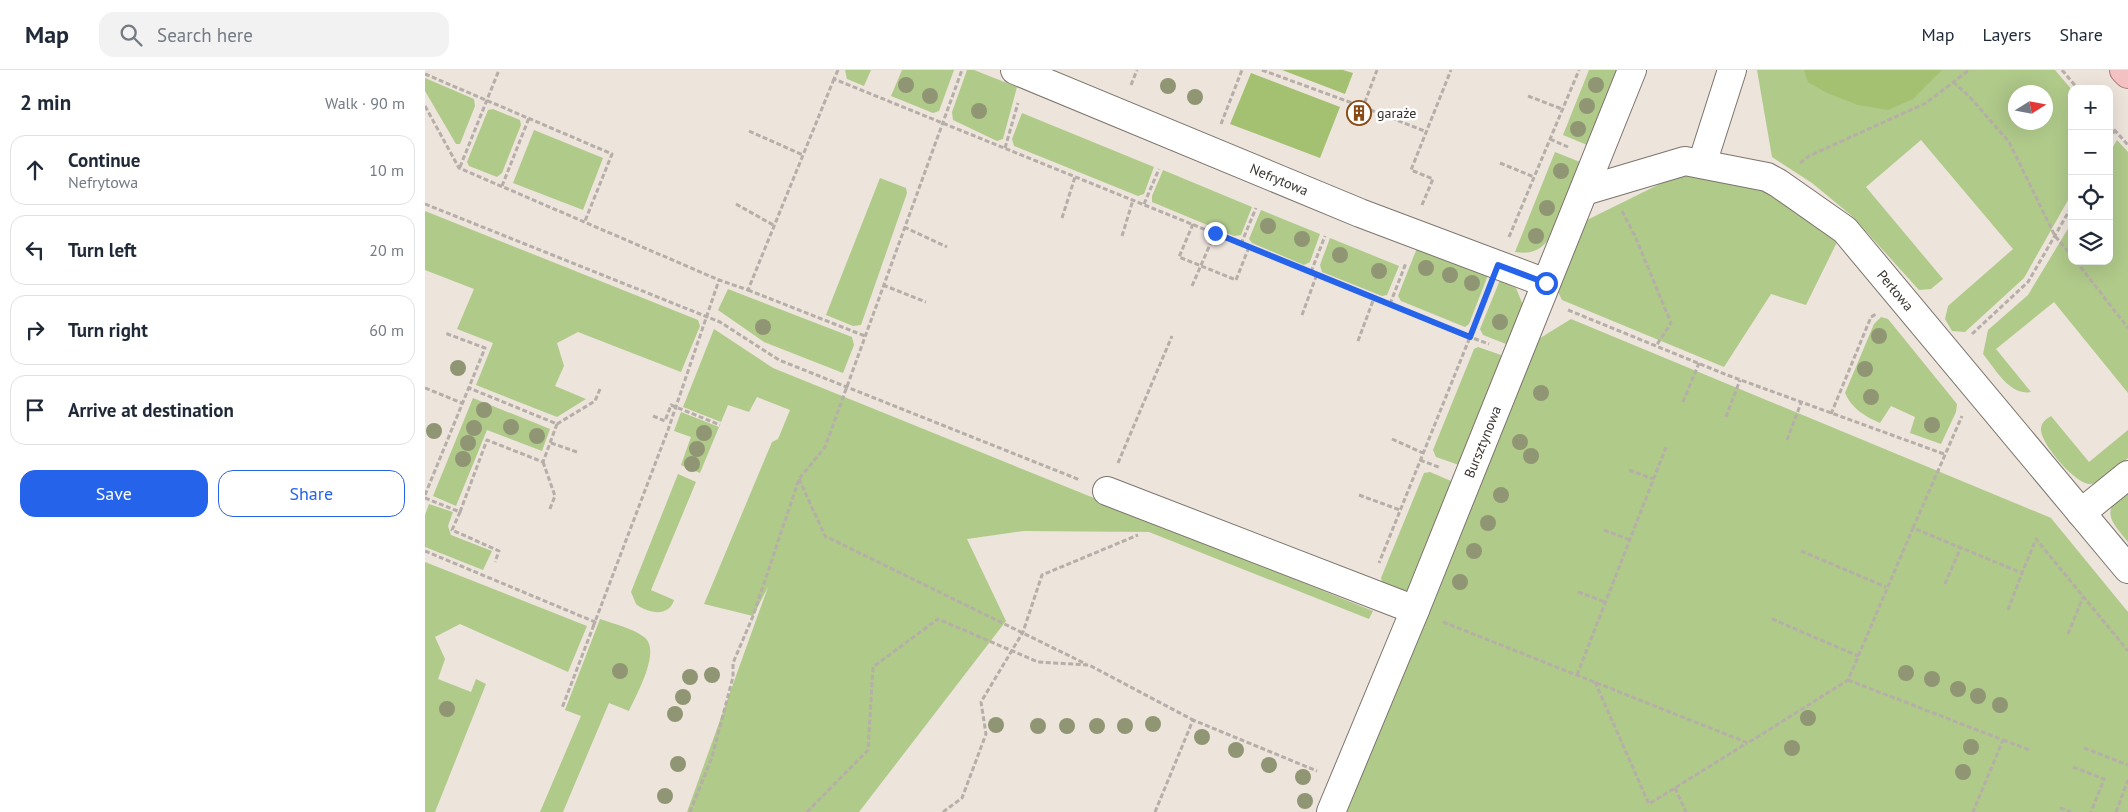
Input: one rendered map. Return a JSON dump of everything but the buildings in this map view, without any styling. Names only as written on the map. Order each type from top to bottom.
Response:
[{"type":"main road","points":[[2125,70],[2128,74]]},
{"type":"street","name":"Nefrytowa","points":[[1015,70],[1360,213],[1498,265],[1543,291]]},
{"type":"street","name":"Bursztynowa","points":[[1331,812],[1415,610],[1543,291],[1596,187],[1632,70]]},
{"type":"street","points":[[1702,164],[1732,70]]},
{"type":"street","name":"Perłowa","points":[[1596,187],[1685,161],[1767,177],[1845,230],[2128,569]]},
{"type":"street","points":[[2081,513],[2128,475]]},
{"type":"street","points":[[1107,491],[1415,610]]},
{"type":"path","points":[[459,168],[499,70]]},
{"type":"path","points":[[748,290],[838,70]]},
{"type":"path","points":[[690,812],[712,757],[733,677],[733,663],[753,616],[799,479],[825,447],[941,122],[962,70]]},
{"type":"path","points":[[1129,91],[1137,70]]},
{"type":"path","points":[[1220,127],[1242,70]]},
{"type":"path","points":[[1262,70],[1427,132]]},
{"type":"path","points":[[1363,107],[1377,70]]},
{"type":"path","points":[[1421,208],[1433,179],[1411,170],[1451,70]]},
{"type":"path","points":[[1368,591],[1498,265],[1579,70]]},
{"type":"path","points":[[1778,183],[1809,156],[1926,103],[1969,70]]},
{"type":"path","points":[[2062,70],[2075,85]]},
{"type":"path","points":[[425,74],[612,154],[585,221]]},
{"type":"path","points":[[834,79],[1470,337]]},
{"type":"path","points":[[1953,82],[1969,96],[2009,142],[2055,236],[2068,251]]},
{"type":"path","points":[[1528,96],[1562,109]]},
{"type":"path","points":[[1005,148],[1020,98]]},
{"type":"path","points":[[425,106],[459,168],[719,280],[865,336]]},
{"type":"path","points":[[502,186],[529,118]]},
{"type":"path","points":[[2113,133],[2115,130],[2128,145]]},
{"type":"path","points":[[749,131],[803,155]]},
{"type":"path","points":[[1550,139],[1573,149]]},
{"type":"path","points":[[1500,163],[1534,177]]},
{"type":"path","points":[[1144,204],[1159,169]]},
{"type":"path","points":[[1063,218],[1075,177]]},
{"type":"path","points":[[1596,187],[1635,236],[1671,323],[1656,346]]},
{"type":"path","points":[[1122,236],[1133,200]]},
{"type":"path","points":[[425,204],[721,322],[779,360],[1107,491]]},
{"type":"path","points":[[736,204],[775,226]]},
{"type":"path","points":[[1241,244],[1256,208]]},
{"type":"path","points":[[1950,355],[2028,282],[2068,213]]},
{"type":"path","points":[[1193,224],[1179,257],[1236,280],[1249,247]]},
{"type":"path","points":[[904,227],[947,246]]},
{"type":"path","points":[[1192,286],[1215,233]]},
{"type":"path","points":[[1311,272],[1325,236]]},
{"type":"path","points":[[1389,304],[1409,255]]},
{"type":"path","points":[[2079,265],[2128,328]]},
{"type":"path","points":[[1303,315],[1317,274]]},
{"type":"path","points":[[562,708],[676,408],[708,308],[719,280]]},
{"type":"path","points":[[883,285],[925,302]]},
{"type":"path","points":[[1543,291],[1656,346],[1740,380],[1944,454]]},
{"type":"path","points":[[1358,341],[1374,298]]},
{"type":"path","points":[[1831,414],[1871,318],[1880,311]]},
{"type":"path","points":[[445,333],[485,348],[427,487],[425,496],[459,512]]},
{"type":"path","points":[[1117,466],[1172,336]]},
{"type":"path","points":[[1683,402],[1699,363]]},
{"type":"path","points":[[1726,417],[1740,380]]},
{"type":"path","points":[[425,388],[462,403]]},
{"type":"path","points":[[469,388],[557,424]]},
{"type":"path","points":[[549,510],[555,496],[543,462],[557,424],[595,401],[600,389]]},
{"type":"path","points":[[1787,440],[1801,402]]},
{"type":"path","points":[[653,416],[665,421],[671,405],[720,425]]},
{"type":"path","points":[[1595,682],[1649,804],[1848,680],[1886,587],[1966,408]]},
{"type":"path","points":[[1392,438],[1423,453]]},
{"type":"path","points":[[495,562],[499,551],[452,530],[487,440],[543,462]]},
{"type":"path","points":[[551,442],[577,452]]},
{"type":"path","points":[[1577,675],[1666,447]]},
{"type":"path","points":[[1629,470],[1653,479]]},
{"type":"path","points":[[799,479],[825,536],[1023,632],[1193,720],[1343,781]]},
{"type":"path","points":[[1359,495],[1401,510]]},
{"type":"path","points":[[943,812],[962,798],[986,734],[981,702],[1023,632],[1042,576],[1138,536],[1154,509]]},
{"type":"path","points":[[1913,528],[2022,573]]},
{"type":"path","points":[[1604,530],[1630,540]]},
{"type":"path","points":[[2008,610],[2036,539],[2128,651]]},
{"type":"path","points":[[1945,584],[1961,547]]},
{"type":"path","points":[[425,551],[595,622],[593,627]]},
{"type":"path","points":[[1801,551],[1886,587]]},
{"type":"path","points":[[1578,592],[1605,602]]},
{"type":"path","points":[[2068,634],[2084,597]]},
{"type":"path","points":[[1415,610],[1748,743]]},
{"type":"path","points":[[807,812],[868,750],[873,666],[939,619],[1038,662],[1089,665]]},
{"type":"path","points":[[1771,619],[1858,656]]},
{"type":"path","points":[[1848,680],[2029,750]]},
{"type":"path","points":[[1155,812],[1193,720]]},
{"type":"path","points":[[1973,812],[2003,740]]},
{"type":"path","points":[[2084,748],[2128,765]]},
{"type":"path","points":[[2073,767],[2103,778],[2091,812]]},
{"type":"path","points":[[2116,812],[2128,780]]},
{"type":"path","points":[[1675,788],[1686,812]]},
{"type":"path","points":[[2060,808],[2071,812]]},
{"type":"green space","points":[[845,70],[871,70],[864,86],[847,79]]},
{"type":"green space","points":[[902,70],[954,70],[939,111],[933,113],[891,96]]},
{"type":"green space","points":[[967,70],[974,70],[1017,87],[1003,139],[997,141],[953,120],[952,112]]},
{"type":"green space","points":[[1282,70],[1343,70],[1353,73],[1345,94]]},
{"type":"green space","points":[[1589,70],[1617,70],[1587,145],[1563,135]]},
{"type":"green space","points":[[1757,70],[2055,70],[2068,85],[2068,200],[2024,278],[1965,332],[1952,331],[1945,319],[1948,306],[2013,249],[1921,140],[1866,187],[1943,279],[1931,289],[1919,290],[1852,216],[1812,183],[1772,157]]},
{"type":"green space","points":[[1804,70],[1942,70],[1913,99],[1888,110],[1858,105],[1827,93],[1808,82]]},
{"type":"green space","points":[[1251,73],[1340,107],[1320,158],[1230,124]]},
{"type":"green space","points":[[425,78],[474,99],[475,106],[460,144],[456,144],[425,91]]},
{"type":"green space","points":[[493,109],[520,120],[521,125],[502,173],[497,177],[469,166],[467,162],[488,110]]},
{"type":"green space","points":[[1022,113],[1154,167],[1144,194],[1138,196],[1014,146],[1012,139]]},
{"type":"green space","points":[[534,130],[603,158],[583,210],[513,183]]},
{"type":"green space","points":[[2117,140],[2128,152],[2128,393],[2054,302],[1996,349],[2031,392],[2016,390],[2003,380],[1983,354],[1988,330],[2028,295],[2068,229],[2068,265],[2113,265],[2113,147]]},
{"type":"green space","points":[[1555,152],[1580,162],[1548,240],[1541,247],[1533,251],[1515,252]]},
{"type":"green space","points":[[1163,170],[1252,207],[1241,235],[1234,236],[1152,202],[1152,196]]},
{"type":"green space","points":[[1686,171],[1767,190],[1838,240],[1806,305],[1771,294],[1724,367],[1562,300],[1556,288],[1583,222]]},
{"type":"green space","points":[[880,178],[906,188],[907,193],[861,325],[853,326],[826,315]]},
{"type":"green space","points":[[1261,210],[1320,234],[1310,262],[1304,265],[1252,243],[1249,239]]},
{"type":"green space","points":[[425,211],[698,320],[700,326],[681,372],[578,332],[557,343],[564,366],[555,386],[586,399],[557,417],[476,385],[493,343],[457,329],[474,289],[425,270]]},
{"type":"green space","points":[[1330,238],[1399,266],[1387,295],[1382,296],[1322,272],[1320,265]]},
{"type":"green space","points":[[1417,248],[1488,275],[1469,324],[1465,327],[1401,301],[1398,296]]},
{"type":"green space","points":[[1500,280],[1516,288],[1525,310],[1514,340],[1506,344],[1483,335],[1480,329]]},
{"type":"green space","points":[[728,289],[852,337],[854,345],[843,373],[764,342],[718,310]]},
{"type":"green space","points":[[1881,317],[1888,319],[1957,404],[1956,412],[1941,444],[1910,433],[1915,417],[1891,406],[1880,423],[1859,411],[1845,393],[1874,324]]},
{"type":"green space","points":[[1571,319],[2051,518],[2128,612],[2128,812],[1347,812],[1537,340]]},
{"type":"green space","points":[[714,329],[773,368],[1373,611],[1369,619],[1149,532],[1024,531],[967,539],[1006,621],[859,812],[687,812],[768,587],[753,616],[704,604],[772,442],[778,439],[790,410],[757,397],[749,412],[728,405],[721,422],[683,407]]},
{"type":"green space","points":[[1478,347],[1501,355],[1505,361],[1459,465],[1436,457],[1433,450],[1474,349]]},
{"type":"green space","points":[[473,398],[550,429],[542,451],[487,430],[456,506],[433,496]]},
{"type":"green space","points":[[681,412],[719,427],[700,473],[681,465],[691,437],[674,431]]},
{"type":"green space","points":[[2051,416],[2089,462],[2128,430],[2128,458],[2100,481],[2090,484],[2084,482],[2067,470],[2046,443],[2041,428],[2042,424]]},
{"type":"green space","points":[[1430,472],[1451,481],[1454,486],[1412,592],[1405,593],[1383,585],[1381,578],[1424,473]]},
{"type":"green space","points":[[678,474],[696,482],[651,590],[674,600],[671,606],[663,612],[646,610],[636,604],[631,592]]},
{"type":"green space","points":[[2128,487],[2128,542],[2115,526],[2110,514],[2114,502]]},
{"type":"green space","points":[[429,504],[453,512],[448,526],[451,535],[492,551],[483,570],[425,547],[425,515]]},
{"type":"green space","points":[[425,562],[587,626],[568,672],[460,624],[435,637],[445,659],[438,679],[471,692],[476,679],[486,684],[435,812],[425,812]]},
{"type":"green space","points":[[600,619],[644,637],[649,643],[650,652],[646,673],[629,711],[609,703],[563,812],[540,812],[581,716],[565,710]]},
{"type":"place","name":"garaże","points":[[1359,113]]},
{"type":"route","points":[[1215,233],[1470,337],[1498,265],[1546,283]]}]
